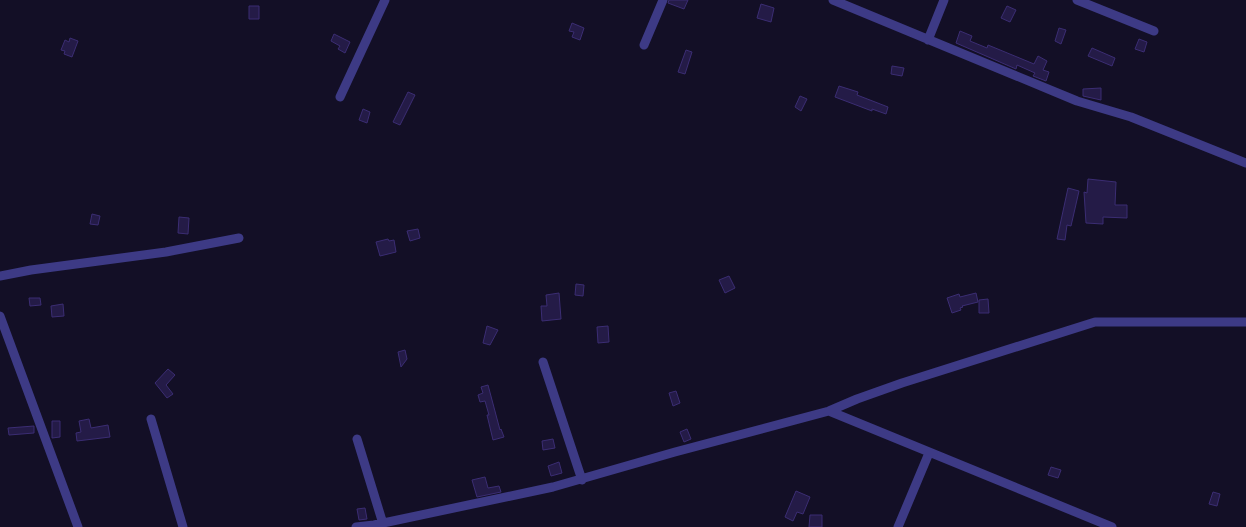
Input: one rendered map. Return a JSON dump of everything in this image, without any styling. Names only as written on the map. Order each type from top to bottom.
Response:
[{"type":"street","points":[[340,97],[385,0]]},
{"type":"street","points":[[644,45],[663,0]]},
{"type":"street","points":[[833,0],[1077,101],[1131,117],[1246,163]]},
{"type":"street","points":[[928,40],[944,0]]},
{"type":"street","points":[[1076,0],[1154,31]]},
{"type":"street","points":[[0,276],[31,270],[166,252],[239,238]]},
{"type":"street","points":[[0,316],[78,527]]},
{"type":"street","points":[[356,527],[378,525],[582,480],[675,452],[828,411],[857,398],[902,383],[1095,322],[1246,322]]},
{"type":"street","points":[[543,362],[582,480]]},
{"type":"street","points":[[828,411],[1112,527]]},
{"type":"street","points":[[151,419],[184,527]]},
{"type":"street","points":[[357,439],[378,525]]},
{"type":"street","points":[[898,527],[929,453]]},
{"type":"building","points":[[669,0],[688,0],[684,9],[668,3]]},
{"type":"building","points":[[761,4],[774,8],[771,22],[757,18]]},
{"type":"building","points":[[249,6],[259,6],[259,19],[249,19]]},
{"type":"building","points":[[1007,6],[1016,10],[1010,22],[1001,18]]},
{"type":"building","points":[[572,23],[584,28],[580,40],[572,37],[574,32],[569,31]]},
{"type":"building","points":[[1059,28],[1066,30],[1061,44],[1055,41]]},
{"type":"building","points":[[960,31],[972,36],[970,41],[987,48],[988,45],[1034,64],[1038,56],[1047,61],[1043,70],[1049,72],[1046,81],[1033,76],[1035,73],[1017,65],[1016,69],[956,43]]},
{"type":"building","points":[[334,34],[350,42],[345,53],[338,49],[340,46],[331,41]]},
{"type":"building","points":[[70,38],[78,41],[72,57],[64,54],[65,51],[61,50],[65,40],[69,42]]},
{"type":"building","points":[[1139,39],[1147,42],[1144,52],[1135,49]]},
{"type":"building","points":[[1092,48],[1115,58],[1112,66],[1088,56]]},
{"type":"building","points":[[686,50],[692,52],[685,74],[678,72]]},
{"type":"building","points":[[892,66],[904,68],[902,76],[891,74]]},
{"type":"building","points":[[839,86],[858,92],[857,95],[888,107],[886,114],[872,109],[872,111],[835,97]]},
{"type":"building","points":[[1101,88],[1101,100],[1083,96],[1083,89]]},
{"type":"building","points":[[408,92],[415,95],[400,125],[393,122]]},
{"type":"building","points":[[800,96],[807,99],[801,111],[795,107]]},
{"type":"building","points":[[363,109],[370,112],[367,123],[359,120]]},
{"type":"building","points":[[1088,179],[1116,182],[1115,205],[1127,205],[1127,218],[1103,217],[1103,224],[1086,223],[1084,192],[1087,193]]},
{"type":"building","points":[[1068,188],[1079,191],[1071,226],[1067,225],[1065,240],[1057,239]]},
{"type":"building","points":[[92,214],[100,216],[98,225],[90,224]]},
{"type":"building","points":[[179,217],[189,218],[188,234],[178,233]]},
{"type":"building","points":[[418,229],[420,238],[410,241],[407,231]]},
{"type":"building","points":[[388,239],[389,241],[394,240],[396,252],[380,256],[376,242]]},
{"type":"building","points":[[729,276],[735,288],[725,293],[719,280]]},
{"type":"building","points":[[576,284],[584,285],[583,296],[575,295]]},
{"type":"building","points":[[559,293],[561,319],[542,321],[541,306],[547,306],[546,295]]},
{"type":"building","points":[[976,293],[978,302],[962,306],[961,310],[952,313],[947,298],[959,294],[960,297]]},
{"type":"building","points":[[29,298],[40,298],[41,305],[30,306]]},
{"type":"building","points":[[988,299],[989,313],[979,313],[979,300]]},
{"type":"building","points":[[63,304],[64,316],[52,317],[51,306]]},
{"type":"building","points":[[487,326],[498,330],[490,345],[483,343]]},
{"type":"building","points":[[608,326],[609,342],[598,343],[597,327]]},
{"type":"building","points":[[405,350],[407,359],[401,367],[398,352]]},
{"type":"building","points":[[168,369],[175,375],[166,385],[173,394],[167,398],[155,383]]},
{"type":"building","points":[[488,385],[500,430],[504,437],[493,440],[485,401],[480,402],[478,395],[483,393],[481,387]]},
{"type":"building","points":[[676,391],[680,403],[673,406],[669,393]]},
{"type":"building","points":[[89,419],[91,428],[108,425],[110,437],[77,441],[76,433],[81,432],[79,421]]},
{"type":"building","points":[[52,421],[60,421],[60,437],[52,438]]},
{"type":"building","points":[[34,426],[34,433],[9,435],[8,428]]},
{"type":"building","points":[[687,429],[691,439],[684,442],[680,432]]},
{"type":"building","points":[[553,439],[555,448],[543,450],[542,441]]},
{"type":"building","points":[[559,462],[562,473],[551,476],[548,466]]},
{"type":"building","points":[[1051,467],[1061,470],[1058,478],[1048,475]]},
{"type":"building","points":[[485,477],[488,488],[499,486],[501,492],[477,497],[472,480]]},
{"type":"building","points":[[796,491],[810,497],[803,514],[797,512],[793,521],[785,517]]},
{"type":"building","points":[[1213,492],[1220,494],[1217,506],[1209,504]]},
{"type":"building","points":[[365,508],[367,519],[359,520],[357,509]]},
{"type":"building","points":[[810,515],[822,515],[822,527],[809,527]]}]
